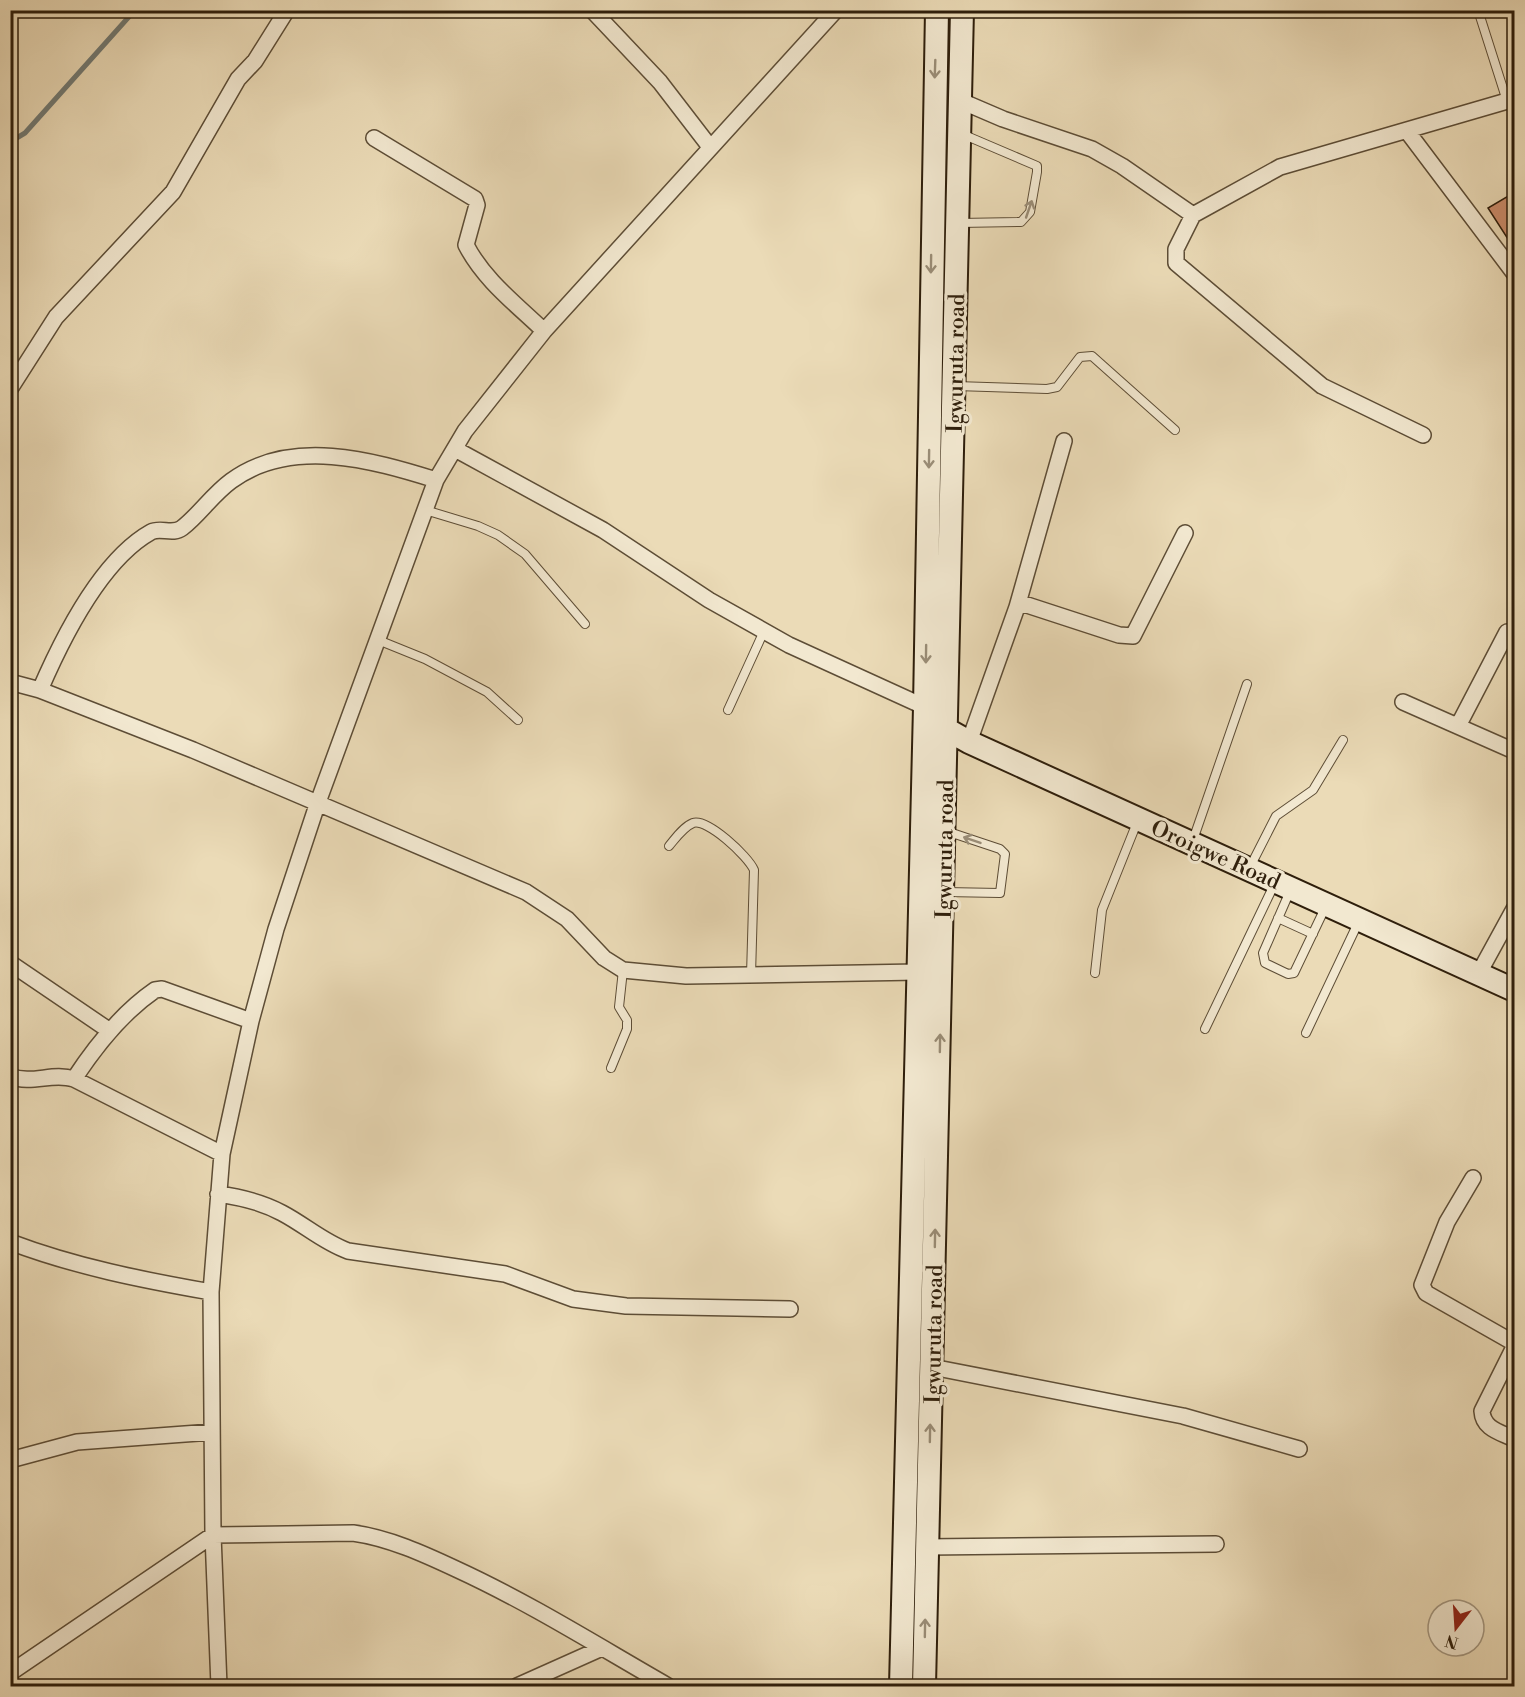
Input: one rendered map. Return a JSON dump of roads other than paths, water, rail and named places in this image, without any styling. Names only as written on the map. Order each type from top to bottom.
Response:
[{"type":"main road","name":"Igwuruta road","points":[[901,1686],[925,707],[937,10]]},
{"type":"main road","name":"Igwuruta road","points":[[924,1686],[962,10]]},
{"type":"main road","name":"Oroigwe Road","points":[[925,707],[946,729],[969,742],[1515,990]]},
{"type":"street","points":[[10,389],[56,317],[173,192],[238,79],[255,61],[287,10]]},
{"type":"street","points":[[592,10],[660,82],[710,147]]},
{"type":"street","points":[[219,1686],[213,1535],[211,1292],[222,1154],[251,1021],[276,929],[317,805],[436,480],[488,399],[544,331],[836,10]]},
{"type":"street","points":[[1423,435],[1322,386],[1176,263],[1176,249],[1193,215],[1280,167],[1511,100]]},
{"type":"street","points":[[961,101],[1003,119],[1092,149],[1122,166],[1193,215]]},
{"type":"street","points":[[1407,131],[1515,273]]},
{"type":"street","points":[[374,138],[475,199],[477,205],[466,245],[492,283],[544,331]]},
{"type":"street","points":[[969,742],[1017,607],[1064,441]]},
{"type":"street","points":[[455,449],[603,530],[709,600],[764,631],[925,707]]},
{"type":"street","points":[[40,690],[76,615],[127,550],[151,532],[182,528],[231,481],[253,468],[274,461],[310,456],[353,458],[436,480]]},
{"type":"street","points":[[1017,607],[1024,604],[1119,635],[1132,636],[1185,533]]},
{"type":"street","points":[[1458,726],[1507,632]]},
{"type":"street","points":[[10,682],[40,690],[193,750],[317,805],[526,892],[567,919],[604,958],[623,970],[686,976],[918,972]]},
{"type":"street","points":[[1403,702],[1515,751]]},
{"type":"street","points":[[1479,973],[1515,909]]},
{"type":"street","points":[[10,963],[110,1031]]},
{"type":"street","points":[[74,1079],[91,1053],[110,1031],[155,990],[162,989],[251,1021]]},
{"type":"street","points":[[10,1077],[21,1080],[64,1076],[74,1079],[222,1154]]},
{"type":"street","points":[[1473,1178],[1448,1222],[1422,1285],[1426,1293],[1515,1345],[1482,1411],[1482,1420],[1489,1427],[1515,1439]]},
{"type":"street","points":[[218,1194],[266,1205],[283,1213],[332,1245],[348,1251],[505,1274],[573,1299],[626,1306],[790,1309]]},
{"type":"street","points":[[10,1242],[51,1258],[129,1278],[211,1292]]},
{"type":"street","points":[[932,1367],[1182,1416],[1299,1449]]},
{"type":"street","points":[[10,1460],[77,1442],[212,1432]]},
{"type":"street","points":[[10,1673],[213,1535],[368,1535],[439,1561],[506,1592],[668,1686]]},
{"type":"street","points":[[927,1547],[1216,1544]]},
{"type":"street","points":[[517,1686],[602,1647]]},
{"type":"lane","points":[[1478,10],[1511,100]]},
{"type":"lane","points":[[958,222],[1021,222],[1030,212],[1037,166],[960,133]]},
{"type":"lane","points":[[954,386],[1047,389],[1057,387],[1080,357],[1092,356],[1175,430]]},
{"type":"lane","points":[[425,510],[478,526],[498,535],[525,554],[585,624]]},
{"type":"lane","points":[[728,710],[764,631]]},
{"type":"lane","points":[[378,640],[426,659],[487,692],[518,720]]},
{"type":"lane","points":[[1192,842],[1246,684]]},
{"type":"lane","points":[[1249,868],[1276,816],[1313,790],[1343,740]]},
{"type":"lane","points":[[1095,973],[1102,910],[1139,819]]},
{"type":"lane","points":[[669,846],[694,822],[705,823],[750,860],[754,870],[751,975]]},
{"type":"lane","points":[[943,892],[1000,893],[1005,854],[1000,849],[944,831]]},
{"type":"lane","points":[[1284,884],[1278,918],[1263,953],[1265,963],[1288,974],[1294,973],[1327,904]]},
{"type":"lane","points":[[1205,1029],[1284,884]]},
{"type":"lane","points":[[1278,918],[1313,934]]},
{"type":"lane","points":[[1306,1033],[1360,919]]},
{"type":"lane","points":[[611,1068],[627,1029],[627,1020],[619,1007],[623,970]]},
{"type":"waterway","points":[[10,142],[25,133],[135,10]]}]
